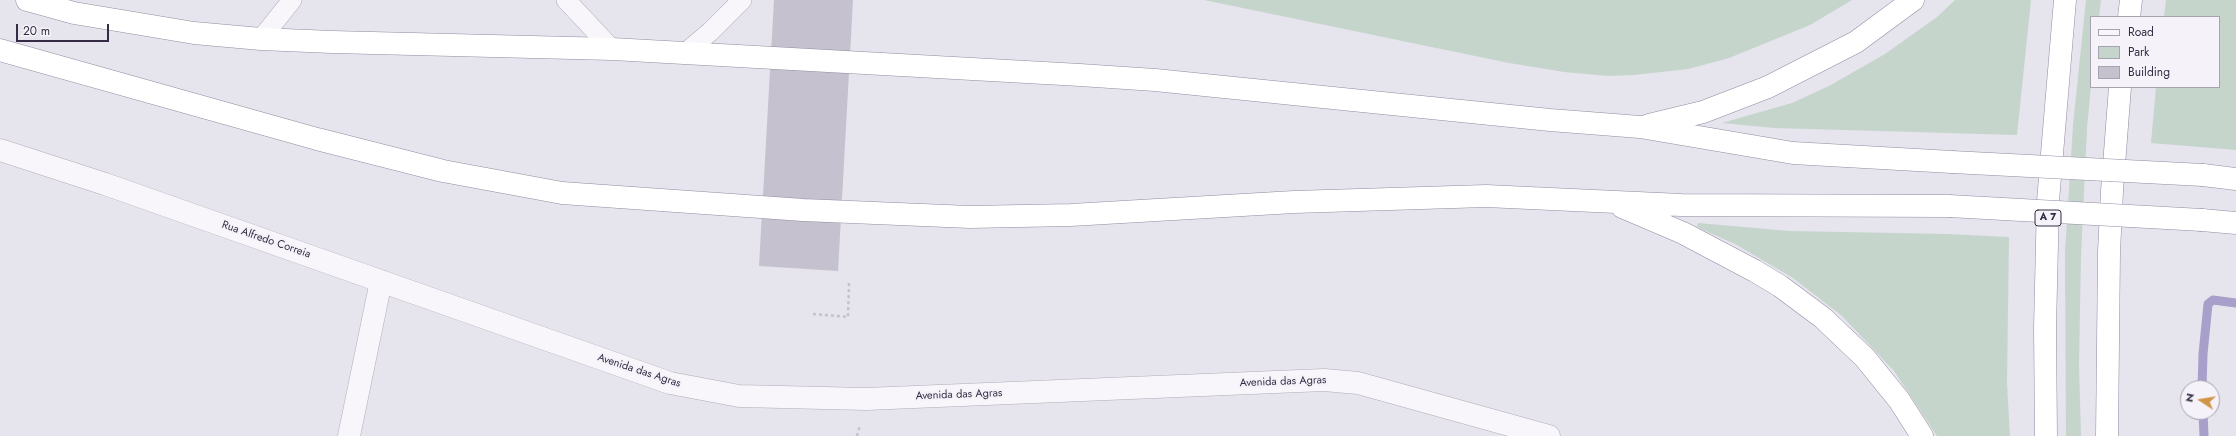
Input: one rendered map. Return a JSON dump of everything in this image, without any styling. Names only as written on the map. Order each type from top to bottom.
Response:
[{"type":"highway","points":[[27,0],[82,14],[194,33],[261,39],[612,49],[1005,70],[1155,80],[1468,112],[1640,127],[1792,153],[1894,160],[2203,175],[2236,179]]},
{"type":"highway","points":[[1640,127],[1703,112],[1768,86],[1856,42],[1913,0]]},
{"type":"highway","name":"A 7","points":[[2046,436],[2045,360],[2048,201],[2065,0]]},
{"type":"highway","points":[[2128,16],[2131,0]]},
{"type":"highway","points":[[0,50],[333,143],[451,172],[562,193],[803,210],[970,217],[1071,215],[1279,203],[1494,196],[1681,205],[1948,206],[2236,223]]},
{"type":"highway","points":[[2107,436],[2109,252],[2120,88]]},
{"type":"highway","points":[[1606,202],[1683,233],[1755,271],[1799,300],[1848,339],[1899,400],[1922,436]]},
{"type":"street","name":"Rua Alfredo Correia","points":[[0,150],[381,281]]},
{"type":"street","points":[[349,436],[381,281]]},
{"type":"street","name":"Avenida das Agras","points":[[381,281],[670,383],[739,396],[866,399],[1324,380],[1358,383],[1549,436]]},
{"type":"lane","points":[[261,39],[292,0]]},
{"type":"lane","points":[[566,0],[612,49]]},
{"type":"lane","points":[[685,53],[710,32],[742,0]]},
{"type":"path","points":[[813,314],[848,317],[849,283]]},
{"type":"green space","points":[[1204,0],[1852,0],[1810,25],[1729,58],[1688,69],[1634,75],[1608,76],[1564,72],[1509,63]]},
{"type":"green space","points":[[1955,0],[2031,0],[2017,135],[1774,128],[1722,123],[1792,103],[1829,86],[1885,54],[1937,17]]},
{"type":"green space","points":[[2086,0],[2101,0],[2099,16],[2090,16],[2091,88],[2087,128],[2081,256],[2079,364],[2081,436],[2066,436],[2065,253],[2073,125]]},
{"type":"green space","points":[[2166,0],[2236,0],[2236,150],[2151,143],[2156,88],[2220,88],[2220,16],[2164,16]]},
{"type":"green space","points":[[1698,223],[1789,231],[1947,234],[2009,237],[2007,383],[2010,436],[1937,436],[1894,371],[1842,316],[1793,278],[1735,244],[1699,228],[1697,226]]},
{"type":"building","points":[[774,0],[853,0],[838,271],[759,266]]},
{"type":"waterway","points":[[2202,380],[2203,354],[2208,304],[2213,300],[2236,303]]},
{"type":"waterway","points":[[2203,420],[2204,436]]}]
